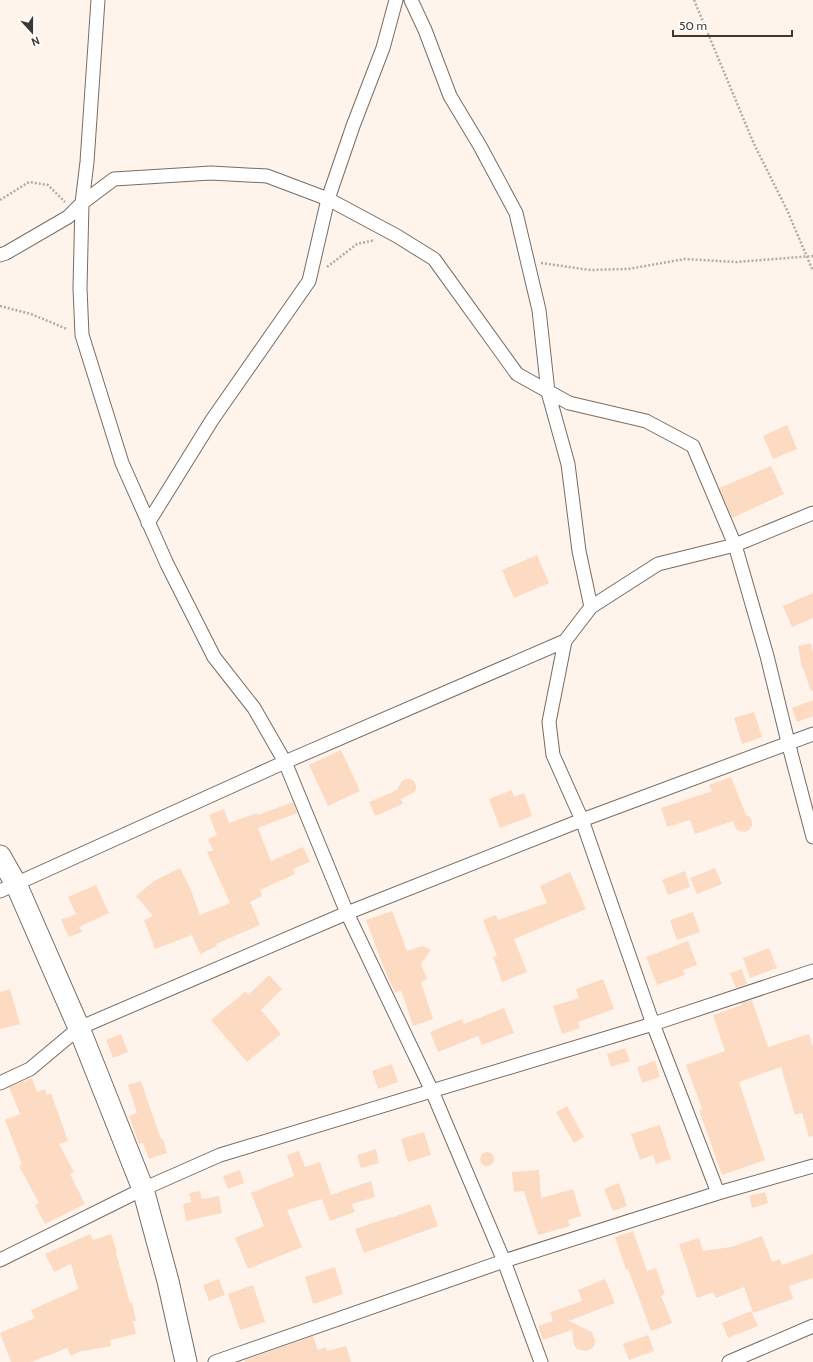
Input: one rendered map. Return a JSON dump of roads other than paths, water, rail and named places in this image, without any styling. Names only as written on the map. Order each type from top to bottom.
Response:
[{"type":"main road","points":[[0,856],[8,888],[79,1028],[143,1189],[168,1281],[186,1362]]},
{"type":"street","points":[[98,0],[88,162],[82,203],[80,288],[82,336],[122,463],[167,564],[214,657],[254,708],[285,762],[347,913],[432,1091],[504,1260],[541,1362]]},
{"type":"street","points":[[148,523],[212,420],[309,281],[328,199],[353,126],[383,48],[396,0]]},
{"type":"street","points":[[411,0],[425,30],[450,96],[480,146],[516,213],[539,310],[548,392],[568,464],[578,551],[591,607]]},
{"type":"street","points":[[0,255],[68,217],[82,203],[114,179],[211,173],[267,176],[328,199],[398,236],[434,259],[517,374],[568,403],[646,421],[693,446],[735,545],[767,656],[813,837]]},
{"type":"street","points":[[718,1193],[653,1024],[582,820],[553,755],[549,722],[565,641],[591,607],[658,564],[735,545],[813,513]]},
{"type":"street","points":[[8,888],[285,762],[565,641]]},
{"type":"street","points":[[0,1083],[30,1069],[79,1028],[347,913],[582,820],[788,742],[813,734]]},
{"type":"street","points":[[0,1260],[143,1189],[220,1155],[653,1024],[813,971]]},
{"type":"street","points":[[215,1362],[504,1260],[718,1193],[813,1166]]},
{"type":"street","points":[[728,1362],[813,1326]]}]
